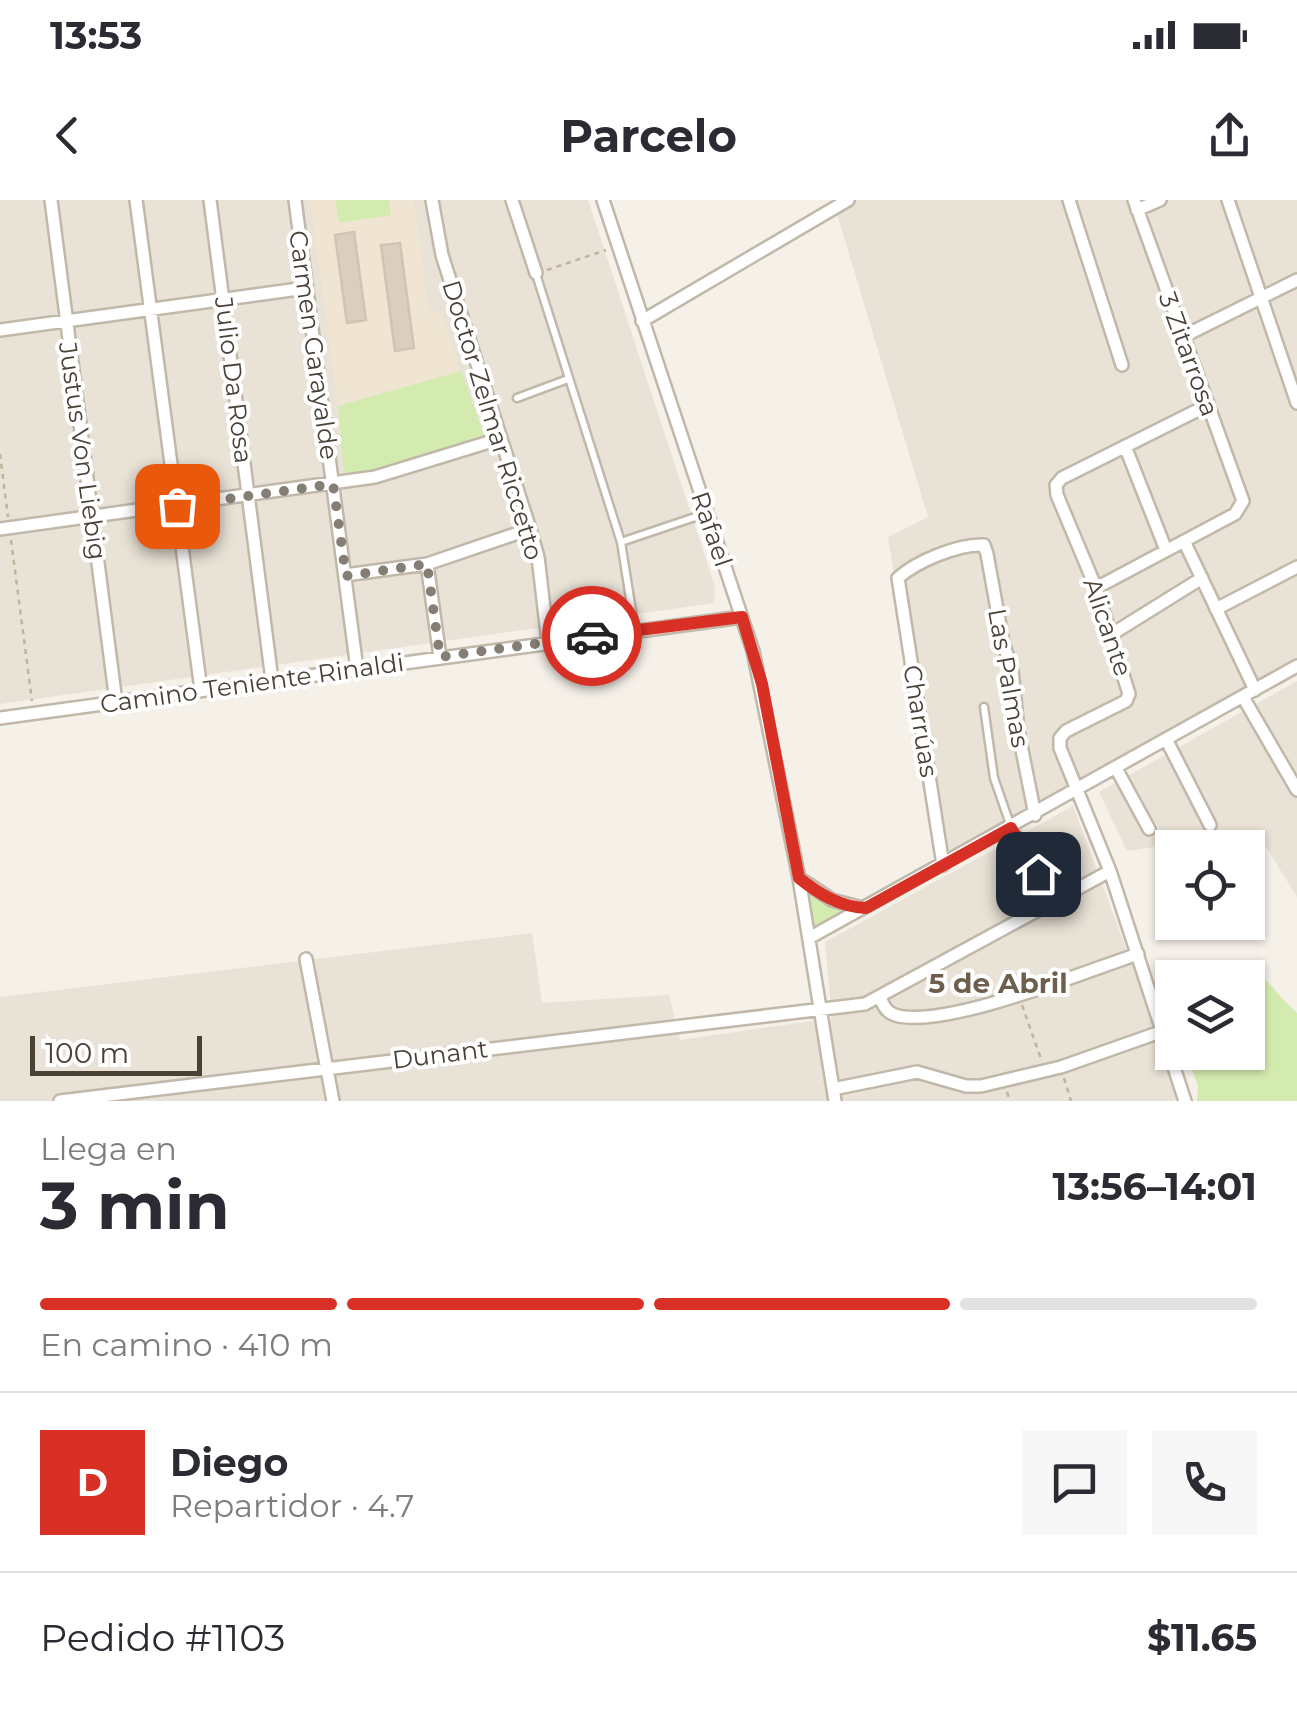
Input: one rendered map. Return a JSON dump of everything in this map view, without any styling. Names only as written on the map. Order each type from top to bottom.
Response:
[{"type":"street","name":"Justus Von Liebig","points":[[51,200],[116,702]]},
{"type":"street","points":[[136,200],[200,690]]},
{"type":"street","name":"Julio Da Rosa","points":[[210,200],[272,680]]},
{"type":"street","name":"Carmen Garayalde","points":[[294,200],[357,668]]},
{"type":"street","name":"Doctor Zelmar Riccetto","points":[[432,200],[442,255],[538,557],[548,642]]},
{"type":"street","points":[[512,200],[536,273]]},
{"type":"street","name":"Rafael","points":[[603,200],[762,684],[834,1095]]},
{"type":"street","points":[[642,321],[848,200]]},
{"type":"street","points":[[1068,200],[1122,364]]},
{"type":"street","points":[[1136,205],[1160,200]]},
{"type":"street","points":[[1228,200],[1297,403]]},
{"type":"street","name":"3 Zitarrosa","points":[[1136,205],[1242,494],[1242,507],[1235,514],[1184,541]]},
{"type":"street","points":[[1182,337],[1297,280]]},
{"type":"street","points":[[0,330],[306,288]]},
{"type":"street","points":[[1166,550],[1125,446],[1208,405]]},
{"type":"street","points":[[5,528],[375,477],[500,439]]},
{"type":"street","name":"Alicante","points":[[1076,792],[1060,738],[1066,730],[1126,701],[1129,694],[1096,588],[1056,495],[1056,485],[1062,478],[1125,446]]},
{"type":"street","points":[[346,576],[427,564],[530,529]]},
{"type":"street","points":[[1096,588],[1184,541],[1255,690]]},
{"type":"street","name":"Charrúas","points":[[944,865],[898,578],[906,570],[967,546],[980,545]]},
{"type":"street","name":"Las Palmas","points":[[980,545],[984,545],[987,554],[1012,670],[1018,730],[1035,815]]},
{"type":"street","points":[[427,564],[440,657]]},
{"type":"street","points":[[1216,609],[1297,567]]},
{"type":"street","points":[[1112,634],[1202,578]]},
{"type":"street","name":"Camino Teniente Rinaldi","points":[[0,718],[742,617]]},
{"type":"street","points":[[809,938],[1117,770],[1297,666]]},
{"type":"street","points":[[1242,697],[1297,790]]},
{"type":"street","points":[[1166,739],[1210,825]]},
{"type":"street","points":[[1117,770],[1149,829]]},
{"type":"street","points":[[1076,792],[1110,871],[1155,1006]]},
{"type":"street","points":[[1011,828],[1054,902]]},
{"type":"street","points":[[1110,871],[880,998],[889,1013],[901,1016],[957,1012],[1138,954]]},
{"type":"street","points":[[799,878],[843,905],[866,908]]},
{"type":"street","points":[[306,959],[333,1101]]},
{"type":"street","name":"Dunant","points":[[60,1101],[866,1004],[880,998]]},
{"type":"street","points":[[834,1095],[917,1072],[966,1086],[980,1086],[1062,1067],[1155,1034]]},
{"type":"street","points":[[1175,1070],[1185,1101]]},
{"type":"lane","points":[[536,273],[621,542],[635,630]]},
{"type":"lane","points":[[517,398],[568,380]]},
{"type":"lane","points":[[621,542],[707,513]]},
{"type":"lane","points":[[984,707],[994,778],[1011,828]]},
{"type":"path","points":[[536,273],[618,246]]},
{"type":"path","points":[[0,454],[5,528],[34,714]]},
{"type":"path","points":[[1018,994],[1045,1070]]},
{"type":"path","points":[[1062,1067],[1070,1101]]},
{"type":"shaded area","points":[[0,200],[588,200],[715,587],[714,603],[0,704]]},
{"type":"shaded area","points":[[310,200],[414,200],[429,313],[441,311],[461,371],[338,406]]},
{"type":"shaded area","points":[[848,200],[1297,200],[1297,666],[943,865],[888,537],[928,517],[835,207]]},
{"type":"shaded area","points":[[1297,681],[1297,897],[1265,845],[1265,830],[1155,830],[1155,847],[1127,851],[1099,792]]},
{"type":"shaded area","points":[[1073,806],[1155,1026],[1155,1070],[1171,1070],[1183,1101],[0,1101],[0,997],[532,933],[542,1003],[669,995],[680,1040],[832,1018],[825,942]]},
{"type":"green space","points":[[335,200],[389,200],[391,215],[339,223]]},
{"type":"green space","points":[[461,371],[484,435],[375,470],[344,473],[338,406]]},
{"type":"green space","points":[[810,895],[843,914],[814,929],[806,899]]},
{"type":"green space","points":[[1265,979],[1297,1013],[1297,1101],[1197,1101],[1198,1086],[1192,1070],[1265,1070]]},
{"type":"building","points":[[354,232],[366,320],[347,323],[335,235]]},
{"type":"building","points":[[400,243],[414,348],[395,351],[381,245]]},
{"type":"way so far","points":[[177,506],[333,484],[346,576],[427,564],[440,657],[592,636]]},
{"type":"district","name":"5 de Abril","points":[[998,983]]},
{"type":"route","points":[[592,636],[742,617],[762,684],[799,878],[813,890],[843,905],[866,908],[1011,828],[1038,874]]}]
